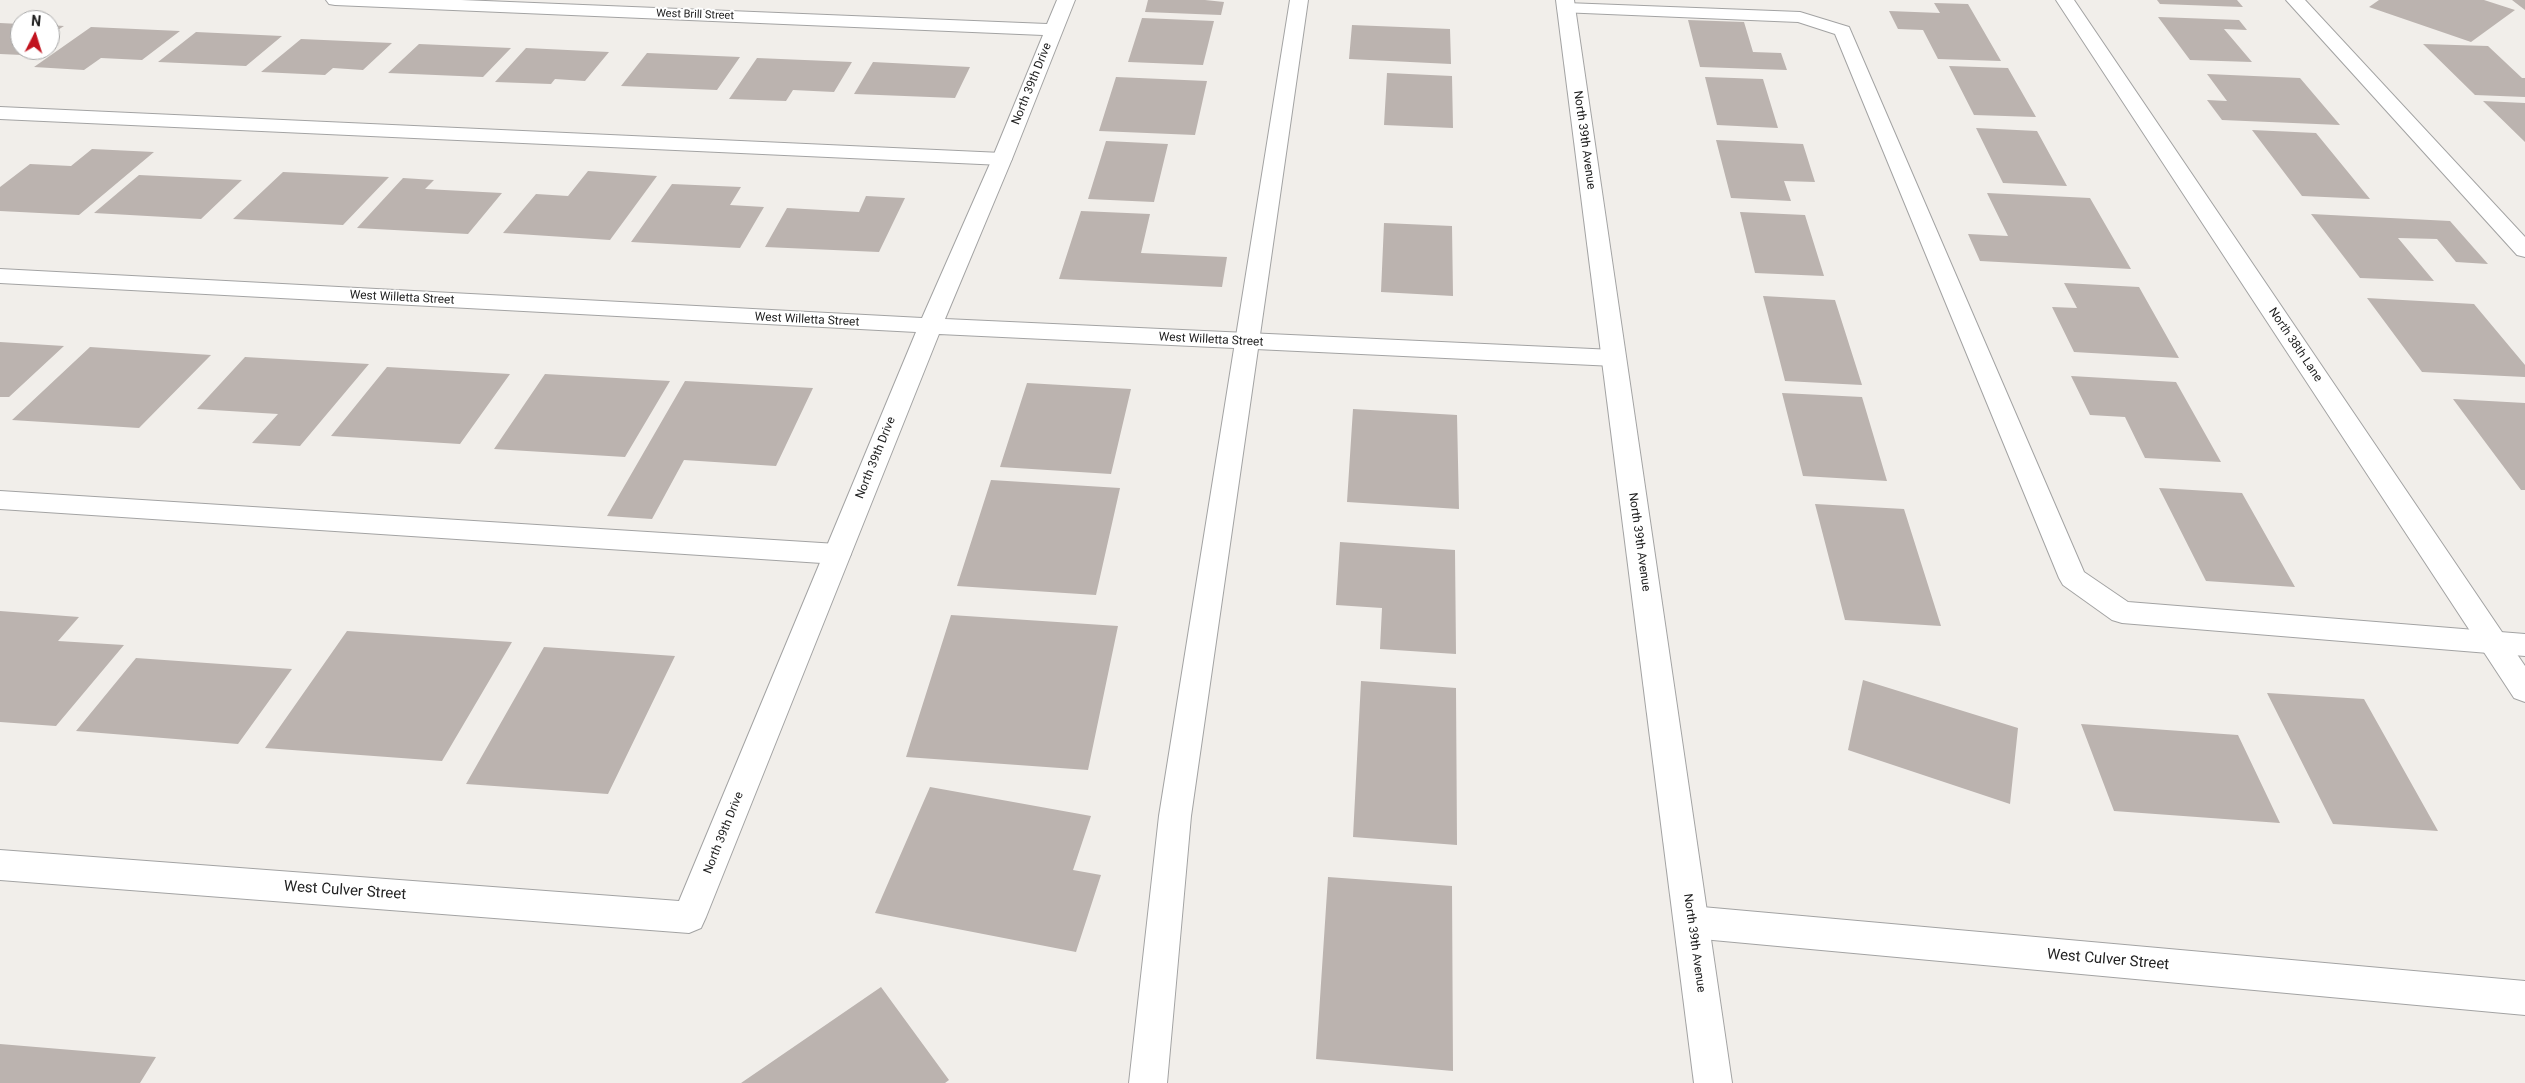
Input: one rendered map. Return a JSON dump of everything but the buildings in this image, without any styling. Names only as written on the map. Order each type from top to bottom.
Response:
[{"type":"street","name":"West Brill Street","points":[[335,0],[1054,30]]},
{"type":"street","name":"North 39th Drive","points":[[690,917],[930,326],[1002,159],[1066,0]]},
{"type":"street","points":[[1148,1083],[1175,816],[1299,0]]},
{"type":"street","name":"North 38th Lane","points":[[2065,0],[2525,690]]},
{"type":"street","points":[[2295,0],[2525,250]]},
{"type":"street","points":[[1566,4],[1800,17],[1843,30],[2073,578],[2105,601],[2122,612],[2493,644],[2525,645]]},
{"type":"street","name":"North 39th Avenue","points":[[1566,4],[1713,1083]]},
{"type":"street","points":[[0,113],[1002,159]]},
{"type":"street","name":"West Willetta Street","points":[[0,276],[930,326],[1614,358]]},
{"type":"street","points":[[0,500],[837,554]]},
{"type":"street","name":"West Culver Street","points":[[0,865],[690,917]]},
{"type":"street","name":"West Culver Street","points":[[1691,922],[2525,998]]}]
